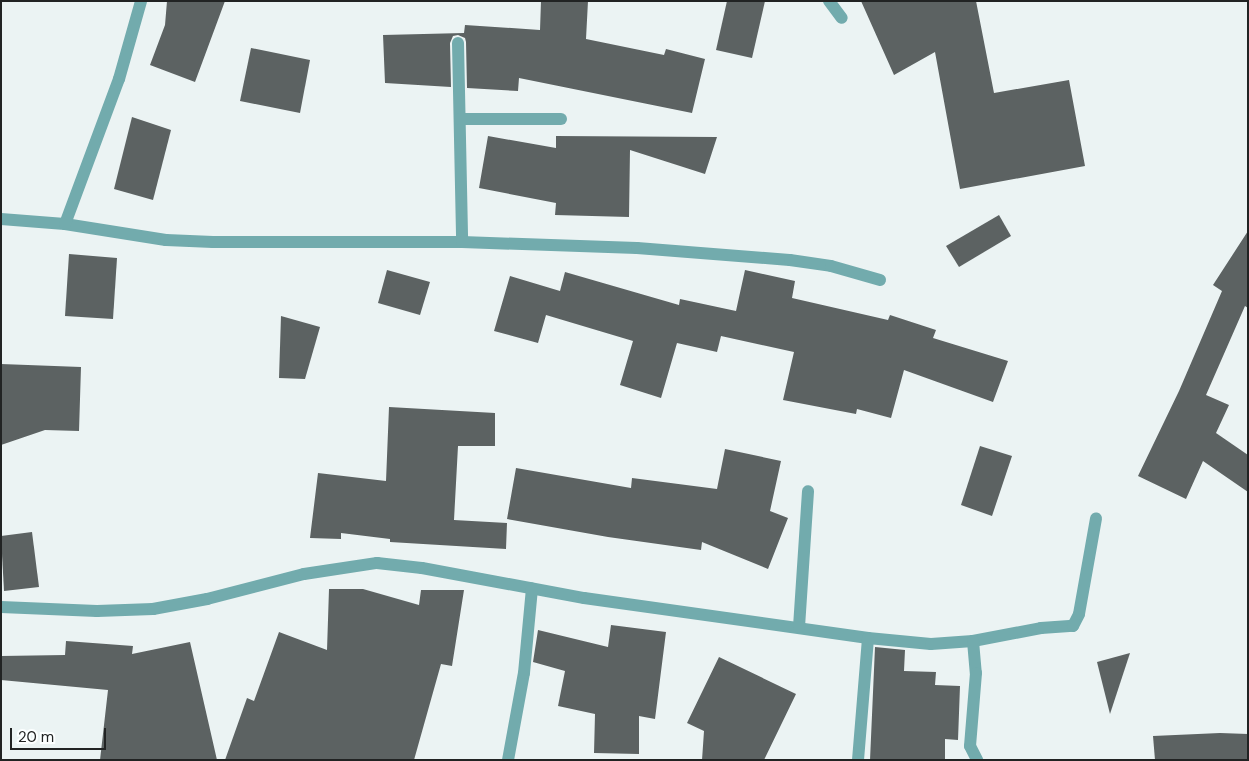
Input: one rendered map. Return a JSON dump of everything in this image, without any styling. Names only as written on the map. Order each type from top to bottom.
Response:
[{"type":"street","points":[[65,224],[119,79],[141,1]]},
{"type":"street","points":[[829,1],[842,18]]},
{"type":"street","points":[[458,43],[462,242]]},
{"type":"street","points":[[460,120],[561,120]]},
{"type":"street","points":[[1,219],[65,224],[185,240],[462,242],[638,248],[738,255],[831,266],[880,280]]},
{"type":"street","points":[[799,627],[808,491]]},
{"type":"street","points":[[1,607],[98,611],[153,609],[207,600],[304,574],[377,563],[422,568],[584,598],[868,638],[931,644],[973,642],[1041,628],[1073,626],[1080,614],[1096,520]]},
{"type":"street","points":[[508,760],[524,673],[532,588]]},
{"type":"street","points":[[858,760],[868,638]]},
{"type":"street","points":[[973,642],[976,673],[970,746],[977,760]]},
{"type":"building","points":[[167,1],[225,1],[195,82],[150,65],[165,25]]},
{"type":"building","points":[[541,1],[588,1],[586,39],[664,55],[666,49],[705,59],[692,113],[519,78],[518,91],[467,88],[466,42],[465,38],[458,35],[453,36],[450,43],[451,87],[385,83],[383,35],[464,33],[465,25],[540,30]]},
{"type":"building","points":[[727,1],[765,1],[752,58],[716,50]]},
{"type":"building","points":[[861,1],[976,1],[994,93],[1069,80],[1085,166],[960,189],[935,52],[894,75]]},
{"type":"building","points":[[251,48],[310,60],[300,113],[240,101]]},
{"type":"building","points":[[132,117],[171,130],[153,200],[114,189]]},
{"type":"building","points":[[488,136],[556,148],[556,136],[717,137],[705,174],[630,150],[629,217],[555,215],[556,203],[479,188]]},
{"type":"building","points":[[999,215],[1011,236],[959,267],[946,246]]},
{"type":"building","points":[[1248,231],[1248,308],[1245,306],[1206,395],[1229,405],[1216,433],[1248,455],[1248,492],[1203,461],[1186,499],[1138,476],[1179,391],[1222,291],[1213,285]]},
{"type":"building","points":[[69,254],[117,258],[113,319],[65,316]]},
{"type":"building","points":[[387,270],[430,282],[420,315],[378,303]]},
{"type":"building","points":[[745,270],[795,281],[792,298],[888,320],[890,315],[936,330],[933,338],[1008,361],[993,402],[904,370],[891,418],[857,409],[856,414],[783,400],[794,352],[721,336],[717,352],[677,343],[661,398],[620,385],[633,341],[546,315],[538,343],[494,331],[510,276],[560,291],[565,272],[679,305],[680,299],[736,311]]},
{"type":"building","points":[[281,316],[320,327],[305,379],[279,378]]},
{"type":"building","points":[[1,364],[81,367],[79,431],[45,430],[1,445]]},
{"type":"building","points":[[389,407],[495,413],[495,446],[458,446],[454,520],[507,523],[506,549],[390,542],[390,539],[341,533],[341,539],[310,538],[318,473],[386,481]]},
{"type":"building","points":[[980,446],[1012,456],[992,516],[961,505]]},
{"type":"building","points":[[725,449],[781,461],[770,511],[788,518],[768,569],[702,542],[701,550],[608,537],[507,519],[516,468],[631,488],[632,478],[717,489]]},
{"type":"building","points":[[32,532],[39,587],[4,591],[1,536]]},
{"type":"building","points":[[329,589],[363,589],[419,605],[421,590],[464,590],[452,666],[441,664],[414,760],[225,760],[247,698],[254,701],[279,632],[327,650]]},
{"type":"building","points":[[611,625],[666,632],[655,719],[639,716],[639,754],[594,753],[595,714],[558,706],[565,671],[533,662],[538,630],[608,647]]},
{"type":"building","points":[[66,641],[133,646],[132,654],[190,642],[217,760],[100,760],[108,690],[1,680],[1,656],[65,655]]},
{"type":"building","points":[[875,647],[905,650],[904,671],[936,672],[935,685],[960,686],[958,740],[945,739],[945,760],[870,760]]},
{"type":"building","points":[[1130,653],[1110,714],[1097,662]]},
{"type":"building","points":[[719,657],[796,694],[764,760],[702,760],[704,731],[687,723]]},
{"type":"building","points":[[1220,733],[1248,734],[1248,760],[1155,760],[1153,736]]}]
